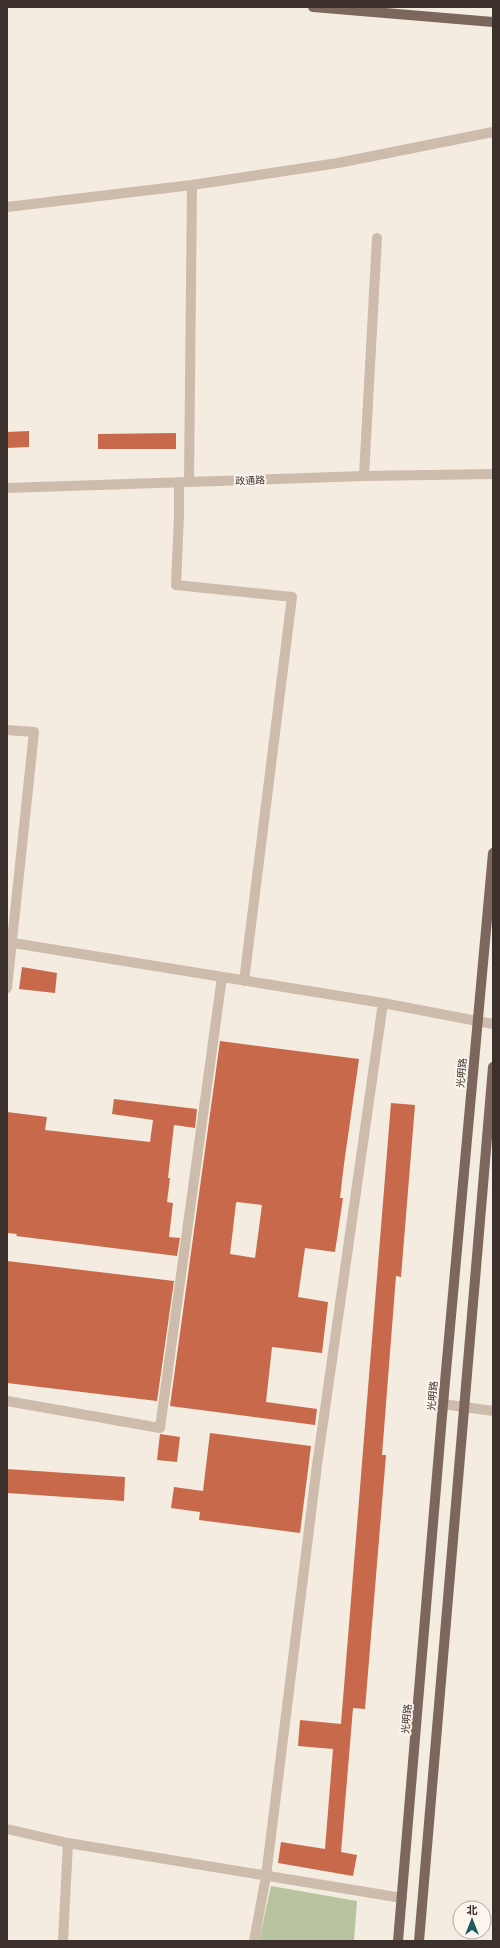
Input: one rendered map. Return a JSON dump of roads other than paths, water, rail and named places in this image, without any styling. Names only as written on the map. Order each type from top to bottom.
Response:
[{"type":"main road","points":[[313,7],[493,22]]},
{"type":"main road","name":"光明路","points":[[398,1941],[443,1404],[493,853]]},
{"type":"main road","points":[[418,1941],[493,1067]]},
{"type":"street","points":[[7,207],[192,185],[338,163],[493,132]]},
{"type":"street","points":[[192,185],[184,482],[179,515],[176,585],[292,597],[244,981]]},
{"type":"street","points":[[364,476],[377,238]]},
{"type":"street","name":"政通路","points":[[7,488],[364,476],[493,474]]},
{"type":"street","points":[[7,730],[34,732],[10,943],[7,988]]},
{"type":"street","points":[[10,943],[383,1002],[493,1024]]},
{"type":"street","points":[[7,1401],[160,1428],[222,977]]},
{"type":"street","points":[[254,1941],[266,1876],[317,1465],[383,1002]]},
{"type":"street","points":[[443,1404],[493,1411]]},
{"type":"street","points":[[7,1829],[68,1843],[402,1898]]},
{"type":"street","points":[[63,1941],[68,1843]]}]
